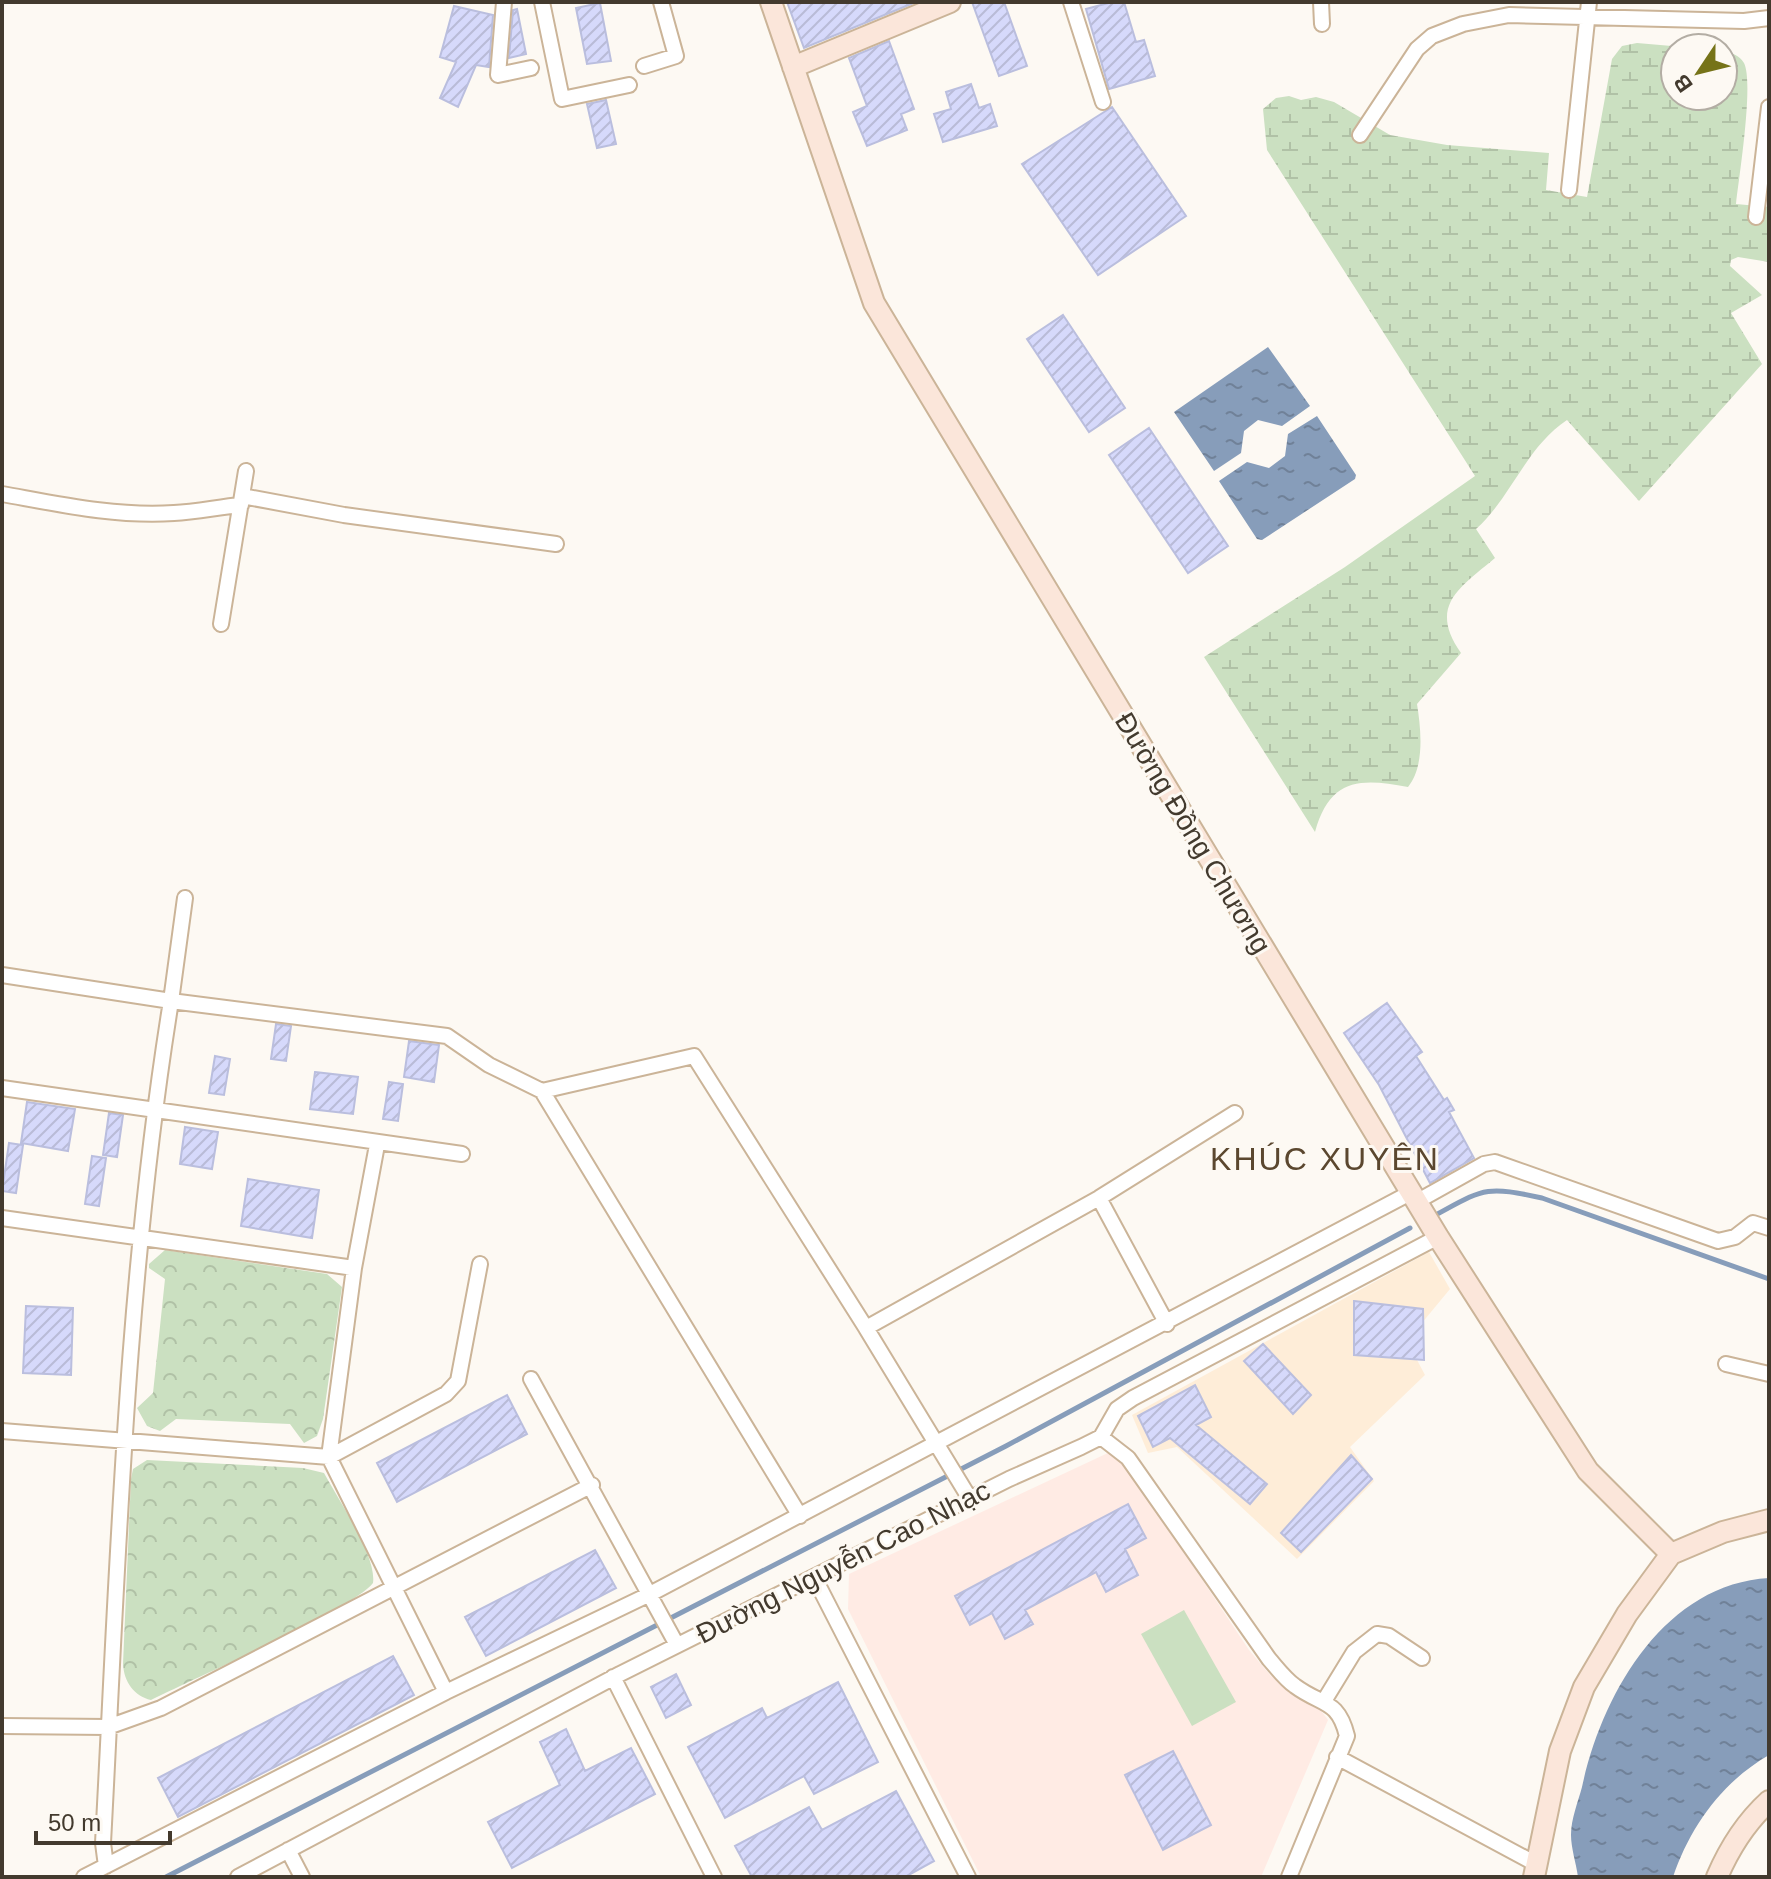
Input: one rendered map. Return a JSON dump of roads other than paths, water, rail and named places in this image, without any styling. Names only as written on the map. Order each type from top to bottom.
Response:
[{"type":"street","points":[[504,2],[498,75],[531,68]]},
{"type":"street","points":[[542,2],[562,99],[629,85]]},
{"type":"street","points":[[644,66],[676,56],[661,2]]},
{"type":"street","name":"Đường Đồng Chương","points":[[771,2],[874,303],[1423,1213],[1588,1471],[1671,1554]]},
{"type":"street","points":[[793,67],[950,2]]},
{"type":"street","points":[[1071,2],[1103,102]]},
{"type":"street","points":[[1321,2],[1322,24]]},
{"type":"street","points":[[1569,190],[1589,2]]},
{"type":"street","points":[[1360,135],[1406,64],[1432,36],[1491,16],[1744,21],[1769,18]]},
{"type":"street","points":[[1756,217],[1769,107]]},
{"type":"street","points":[[221,624],[246,471]]},
{"type":"street","points":[[2,494],[92,510],[140,513],[173,513],[242,500],[556,544]]},
{"type":"street","points":[[106,1866],[103,1843],[124,1441],[153,1110],[185,898]]},
{"type":"street","points":[[2,975],[171,1001],[447,1036],[489,1065],[542,1091],[800,1516]]},
{"type":"street","points":[[542,1091],[694,1056],[966,1493]]},
{"type":"street","points":[[2,1088],[377,1145],[462,1154]]},
{"type":"street","points":[[866,1328],[1099,1198],[1235,1113]]},
{"type":"street","points":[[377,1145],[354,1268],[329,1457],[446,1692]]},
{"type":"street","points":[[1289,1877],[1347,1736],[1343,1721],[1336,1708],[1296,1687],[1269,1659],[1128,1458],[1101,1437],[1117,1409],[1423,1213],[1484,1164],[1495,1162],[1718,1241],[1735,1237],[1753,1223],[1769,1228]]},
{"type":"street","points":[[1099,1198],[1167,1324]]},
{"type":"street","points":[[84,1877],[446,1692],[652,1596],[936,1442],[1167,1324],[1423,1213]]},
{"type":"street","points":[[2,1218],[141,1235],[354,1268]]},
{"type":"street","points":[[2,1431],[329,1457],[438,1399],[458,1381],[480,1264]]},
{"type":"street","points":[[1726,1364],[1769,1374]]},
{"type":"street","points":[[531,1379],[674,1639]]},
{"type":"street","name":"Đường Nguyễn Cao Nhạc","points":[[238,1877],[613,1677],[674,1639],[814,1577],[966,1493],[1101,1437]]},
{"type":"street","points":[[2,1726],[108,1727],[161,1708],[592,1485]]},
{"type":"street","points":[[1337,1757],[1535,1871],[1560,1751],[1584,1687],[1627,1614],[1671,1554],[1723,1532],[1769,1520]]},
{"type":"street","points":[[814,1577],[968,1877]]},
{"type":"street","points":[[1324,1701],[1354,1652],[1377,1634],[1389,1636],[1422,1658]]},
{"type":"street","points":[[613,1677],[714,1877]]},
{"type":"street","points":[[1717,1877],[1727,1855],[1755,1813],[1769,1801]]},
{"type":"street","points":[[288,1850],[302,1877]]},
{"type":"water","points":[[1268,347],[1310,406],[1282,426],[1258,420],[1244,431],[1241,453],[1214,471],[1174,412]]},
{"type":"water","points":[[1317,416],[1356,475],[1355,479],[1262,540],[1257,539],[1219,481],[1247,462],[1269,468],[1285,456],[1288,434]]},
{"type":"water","points":[[1769,1578],[1769,1755],[1737,1778],[1710,1807],[1689,1841],[1673,1877],[1578,1877],[1571,1840],[1573,1817],[1591,1752],[1622,1682],[1644,1650],[1669,1622],[1698,1600],[1732,1585]]},
{"type":"waterway","points":[[1432,1217],[1484,1192],[1522,1194],[1542,1198],[1769,1279]]},
{"type":"waterway","points":[[166,1877],[1006,1446],[1410,1228]]},
{"type":"district","name":"KHÚC XUYÊN","points":[[1325,1159]]}]
